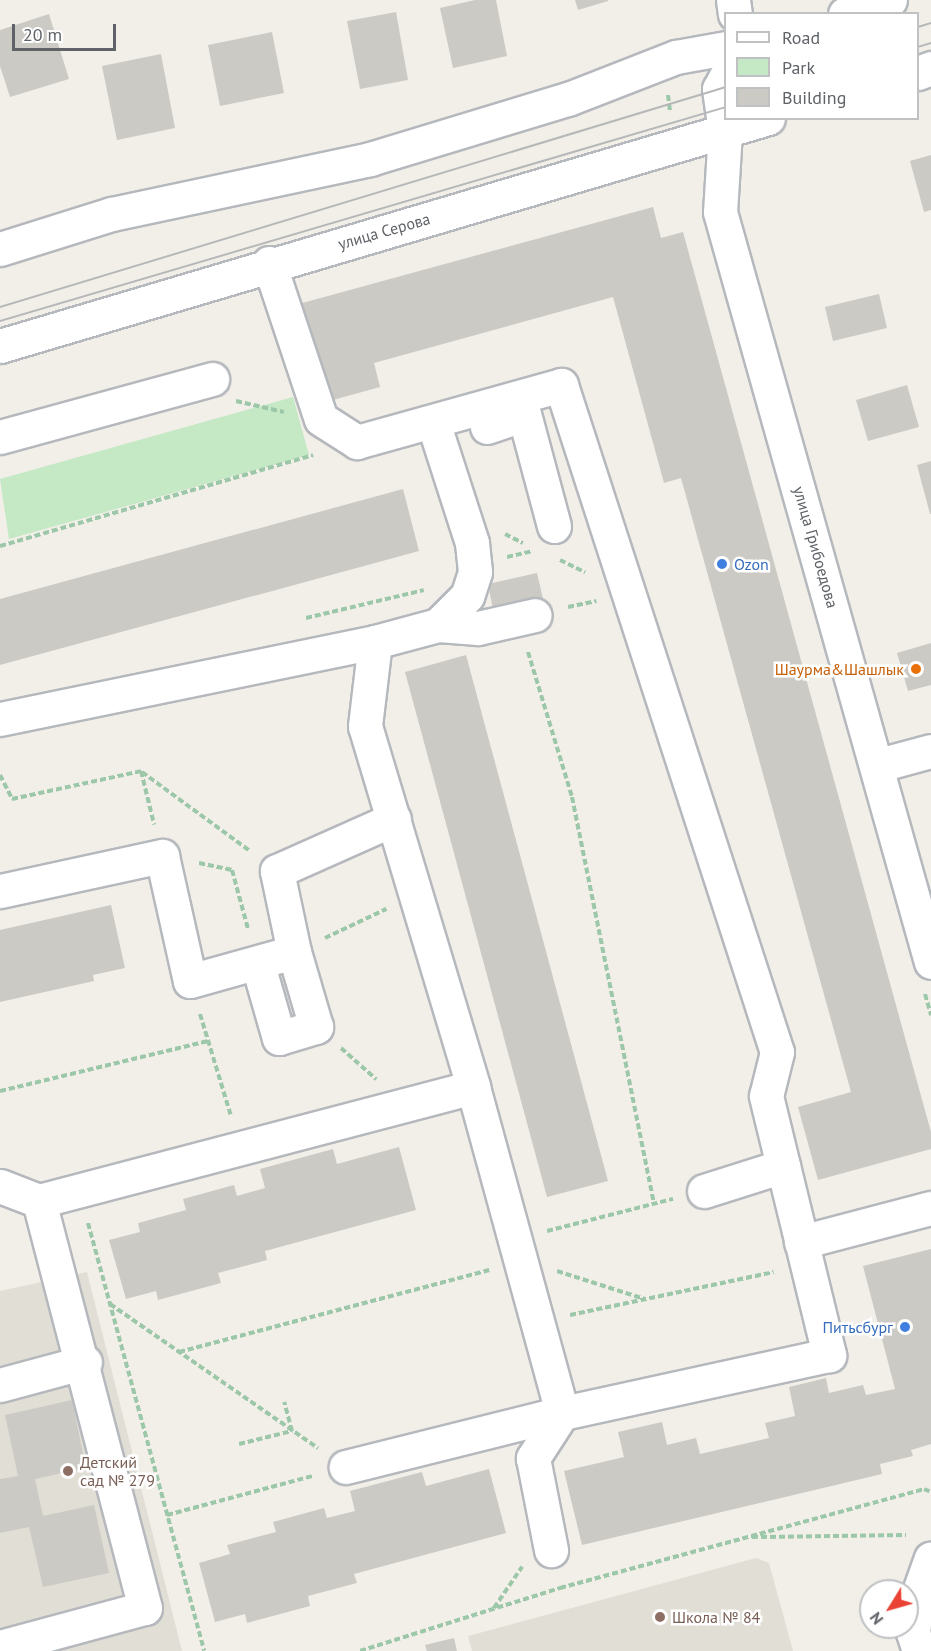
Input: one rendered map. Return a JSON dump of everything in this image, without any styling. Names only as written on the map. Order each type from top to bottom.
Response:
[{"type":"street","points":[[851,12],[890,0]]},
{"type":"street","points":[[0,249],[112,214],[370,159],[568,99],[676,57],[724,48]]},
{"type":"street","name":"улица Грибоедова","points":[[724,80],[719,89],[725,131],[720,212],[879,765],[931,962]]},
{"type":"street","name":"улица Серова","points":[[0,346],[269,263],[761,120]]},
{"type":"street","points":[[269,263],[321,420],[357,442],[436,432],[524,414],[554,526]]},
{"type":"street","points":[[346,1467],[562,1413],[829,1355],[766,1096],[777,1052],[561,385],[436,432]]},
{"type":"street","points":[[0,437],[222,390]]},
{"type":"street","points":[[436,432],[472,543],[475,572],[461,604],[438,625]]},
{"type":"street","points":[[0,719],[375,642],[438,625],[478,628],[526,617]]},
{"type":"street","points":[[375,642],[364,726],[394,819],[473,1087],[562,1413],[533,1458],[551,1550]]},
{"type":"street","points":[[879,765],[931,751]]},
{"type":"street","points":[[258,965],[279,1038],[316,1027],[294,952],[277,871],[394,819]]},
{"type":"street","points":[[0,891],[162,856],[190,981],[258,965],[294,952]]},
{"type":"street","points":[[0,1186],[39,1201],[473,1087]]},
{"type":"street","points":[[704,1191],[783,1166]]},
{"type":"street","points":[[0,1647],[146,1608],[85,1362],[39,1201]]},
{"type":"street","points":[[804,1253],[931,1208]]},
{"type":"street","points":[[0,1384],[85,1362]]},
{"type":"street","points":[[919,1651],[913,1632],[925,1546]]},
{"type":"path","points":[[222,390],[321,420]]},
{"type":"path","points":[[0,546],[357,442]]},
{"type":"path","points":[[298,620],[434,588]]},
{"type":"path","points":[[526,617],[572,797],[654,1204]]},
{"type":"path","points":[[141,771],[277,871]]},
{"type":"path","points":[[294,952],[417,896]]},
{"type":"path","points":[[190,981],[240,1148]]},
{"type":"path","points":[[0,1091],[208,1041]]},
{"type":"path","points":[[79,1190],[204,1651]]},
{"type":"path","points":[[540,1233],[704,1191]]},
{"type":"path","points":[[537,1322],[645,1299],[804,1253]]},
{"type":"path","points":[[179,1352],[521,1262],[645,1299]]},
{"type":"path","points":[[110,1304],[346,1467]]},
{"type":"path","points":[[284,1402],[292,1431]]},
{"type":"path","points":[[239,1444],[292,1431]]},
{"type":"path","points":[[167,1515],[346,1467]]},
{"type":"path","points":[[360,1651],[746,1538],[924,1489],[931,1492]]},
{"type":"path","points":[[746,1538],[925,1546]]},
{"type":"shaded area","name":"Детский сад № 279","points":[[87,1272],[182,1651],[0,1651],[0,1291]]},
{"type":"shaded area","name":"Школа № 84","points":[[756,1558],[769,1563],[793,1651],[472,1651],[468,1636]]},
{"type":"green space","points":[[293,397],[309,455],[9,539],[0,479]]},
{"type":"building","points":[[475,0],[496,0],[507,56],[453,68],[440,8]]},
{"type":"building","points":[[575,0],[608,0],[608,1],[578,10]]},
{"type":"building","points":[[396,12],[408,80],[360,89],[347,21]]},
{"type":"building","points":[[49,14],[69,79],[10,97],[0,66],[0,30]]},
{"type":"building","points":[[272,32],[284,93],[220,106],[208,45]]},
{"type":"building","points":[[161,54],[175,128],[117,140],[102,66]]},
{"type":"building","points":[[931,155],[931,210],[924,212],[910,161]]},
{"type":"building","points":[[653,207],[661,238],[683,232],[931,1132],[931,1149],[818,1180],[798,1107],[851,1092],[681,478],[664,483],[613,297],[374,363],[380,387],[322,403],[295,305]]},
{"type":"building","points":[[879,294],[887,328],[833,341],[825,307]]},
{"type":"building","points":[[907,385],[919,427],[868,441],[856,400]]},
{"type":"building","points":[[931,461],[931,514],[930,514],[917,465]]},
{"type":"building","points":[[403,489],[419,551],[0,665],[0,599]]},
{"type":"building","points":[[537,573],[544,603],[494,615],[488,584]]},
{"type":"building","name":"Шаурма&Шашлык","points":[[931,643],[931,685],[908,691],[897,653]]},
{"type":"building","points":[[466,655],[608,1181],[547,1197],[405,672]]},
{"type":"building","points":[[111,905],[125,968],[93,975],[94,981],[0,1002],[0,930]]},
{"type":"building","points":[[399,1147],[416,1210],[265,1251],[267,1260],[218,1273],[221,1283],[158,1300],[156,1291],[126,1299],[109,1240],[140,1232],[138,1223],[186,1210],[183,1199],[234,1185],[237,1196],[265,1188],[260,1169],[333,1149],[337,1164]]},
{"type":"building","points":[[931,1249],[931,1444],[911,1450],[913,1456],[880,1464],[882,1474],[582,1545],[564,1471],[624,1457],[618,1432],[662,1422],[667,1445],[696,1438],[700,1454],[769,1438],[765,1423],[795,1416],[789,1387],[826,1378],[829,1393],[863,1385],[866,1395],[895,1389],[863,1266]]},
{"type":"building","points":[[72,1400],[86,1468],[35,1479],[43,1516],[94,1505],[109,1573],[43,1587],[29,1527],[0,1533],[0,1479],[18,1476],[5,1415]]},
{"type":"building","points":[[489,1469],[506,1533],[354,1574],[357,1583],[308,1596],[310,1606],[247,1623],[245,1614],[215,1622],[199,1563],[230,1554],[227,1545],[276,1532],[273,1522],[324,1508],[327,1518],[355,1511],[350,1491],[422,1472],[426,1486]]},
{"type":"building","points":[[454,1638],[457,1651],[427,1651],[425,1645]]},
{"type":"tram line","points":[[919,27],[931,23]]},
{"type":"tram line","points":[[919,47],[931,43]]},
{"type":"tram line","points":[[0,307],[724,88]]},
{"type":"tram line","points":[[0,321],[724,108]]},
{"type":"place","name":"Ozon","points":[[722,564]]},
{"type":"place","name":"Шаурма&Шашлык","points":[[916,669]]},
{"type":"place","name":"Питьсбург","points":[[905,1327]]},
{"type":"place","name":"Детский сад № 279","points":[[68,1471]]},
{"type":"place","name":"Школа № 84","points":[[660,1617]]}]
